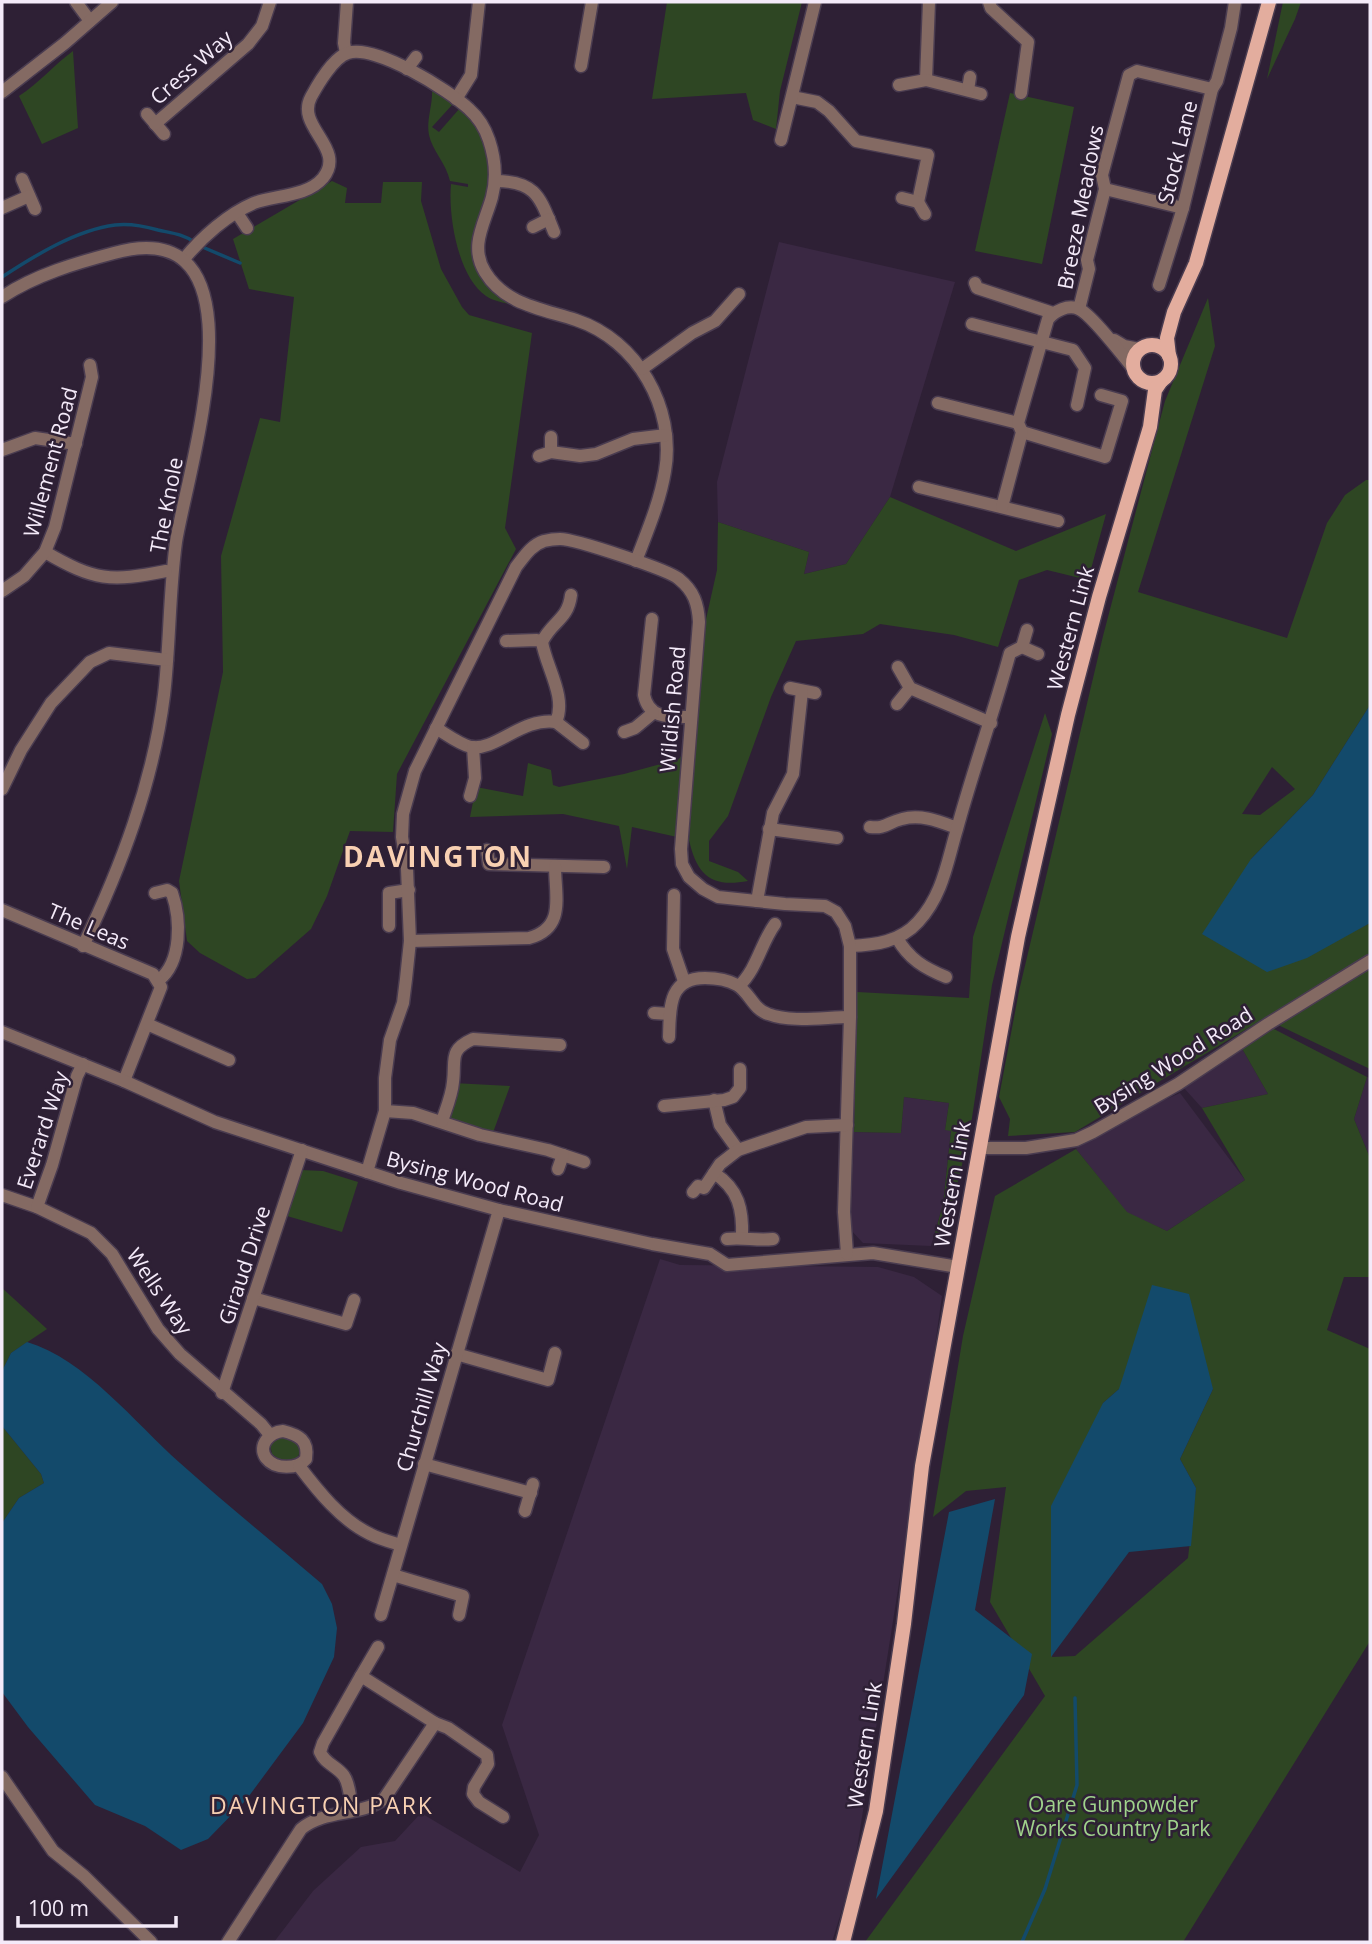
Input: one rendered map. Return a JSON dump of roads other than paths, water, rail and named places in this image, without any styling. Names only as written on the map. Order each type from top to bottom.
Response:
[{"type":"main road","points":[[1174,312],[1133,358],[1137,374],[1151,383],[1161,381],[1169,372],[1167,338],[1174,312],[1196,263],[1269,2]]},
{"type":"main road","points":[[1142,347],[1157,345],[1169,356]]},
{"type":"main road","name":"Western Link","points":[[1137,374],[1145,404],[1145,443]]},
{"type":"main road","name":"Western Link","points":[[843,1942],[876,1811],[904,1624],[922,1466],[981,1148],[996,1046],[1036,852],[1099,597],[1150,428],[1155,390],[1161,381]]},
{"type":"street","points":[[76,2],[90,21]]},
{"type":"street","points":[[2,92],[113,2]]},
{"type":"street","name":"Cress Way","points":[[164,134],[151,119],[248,44],[262,26],[270,2]]},
{"type":"street","points":[[346,53],[344,43],[347,2]]},
{"type":"street","points":[[581,66],[592,2]]},
{"type":"street","points":[[781,140],[815,2]]},
{"type":"street","points":[[926,80],[929,2]]},
{"type":"street","points":[[989,2],[991,8],[1028,41],[1021,93]]},
{"type":"street","name":"Stock Lane","points":[[1159,285],[1183,208],[1212,89],[1217,81],[1231,28],[1235,2]]},
{"type":"street","points":[[456,99],[471,75],[475,3]]},
{"type":"street","points":[[2,297],[42,276],[125,250],[147,246],[166,250],[184,259],[205,236],[237,213],[255,203],[299,192],[321,180],[327,172],[330,159],[327,147],[308,117],[307,108],[311,97],[337,60],[346,53],[356,51],[383,56],[456,99],[476,116],[483,127],[494,159],[495,181],[477,246],[485,271],[494,285],[505,295],[520,302],[579,321],[601,332],[623,347],[653,387],[666,435],[666,470],[636,561]]},
{"type":"street","points":[[407,69],[416,57]]},
{"type":"street","name":"Breeze Meadows","points":[[1079,309],[1089,269],[1087,260],[1105,189],[1102,175],[1131,72],[1137,71],[1212,89]]},
{"type":"street","points":[[968,90],[970,77]]},
{"type":"street","points":[[899,85],[926,80],[981,94]]},
{"type":"street","points":[[792,97],[817,103],[856,141],[928,155],[922,208],[902,198]]},
{"type":"street","points":[[22,179],[35,209]]},
{"type":"street","points":[[495,181],[528,186],[541,201],[554,232]]},
{"type":"street","points":[[1105,189],[1183,208]]},
{"type":"street","points":[[2,208],[29,196]]},
{"type":"street","points":[[237,213],[247,228]]},
{"type":"street","points":[[533,227],[549,219]]},
{"type":"street","name":"The Knole","points":[[83,946],[108,894],[141,802],[157,738],[167,660],[176,544],[200,435],[207,386],[208,324],[200,285],[195,272],[184,259]]},
{"type":"street","points":[[975,283],[977,288],[1053,313]]},
{"type":"street","points":[[642,369],[692,333],[715,321],[739,294]]},
{"type":"street","points":[[1002,508],[1041,343],[1048,319],[1053,313],[1065,308],[1079,309],[1105,334],[1137,374]]},
{"type":"street","points":[[972,324],[1073,350],[1085,368],[1077,405]]},
{"type":"street","points":[[1105,334],[1124,346],[1142,347]]},
{"type":"street","name":"Willement Road","points":[[2,591],[24,576],[45,552],[55,527],[92,377],[90,365]]},
{"type":"street","points":[[938,403],[1020,427],[1105,457],[1122,401],[1101,395]]},
{"type":"street","points":[[551,437],[545,454],[580,456],[596,454],[633,439],[666,435]]},
{"type":"street","points":[[2,450],[35,438],[76,444]]},
{"type":"street","points":[[919,487],[1058,522]]},
{"type":"street","name":"Wildish Road","points":[[367,1172],[385,1111],[385,1078],[390,1040],[404,1003],[410,941],[409,890],[402,837],[403,814],[415,771],[516,567],[528,551],[541,542],[558,538],[580,542],[676,576],[689,588],[697,603],[699,622],[690,718],[682,864],[689,877],[718,897],[825,906],[836,912],[845,926],[849,946],[850,1017],[844,1212],[847,1254]]},
{"type":"street","points":[[45,552],[90,575],[131,578],[166,571]]},
{"type":"street","points":[[556,722],[559,716],[557,696],[542,642],[545,636],[575,613],[571,595]]},
{"type":"street","points":[[652,619],[645,639],[646,704],[653,713],[690,718]]},
{"type":"street","points":[[849,946],[877,945],[897,938],[917,923],[933,904],[944,880],[1010,653],[1022,647],[1027,630]]},
{"type":"street","points":[[513,636],[542,642]]},
{"type":"street","points":[[1022,647],[1038,654]]},
{"type":"street","points":[[2,789],[21,750],[51,703],[90,662],[109,653],[167,660]]},
{"type":"street","points":[[898,667],[910,688],[991,723]]},
{"type":"street","points":[[897,704],[910,688]]},
{"type":"street","points":[[757,901],[773,813],[793,774],[802,691]]},
{"type":"street","points":[[624,732],[635,728],[653,713]]},
{"type":"street","points":[[436,728],[473,747],[488,744],[541,720],[556,722],[583,743]]},
{"type":"street","points":[[470,796],[480,780],[473,747]]},
{"type":"street","points":[[879,832],[899,819],[916,816],[957,828]]},
{"type":"street","points":[[769,829],[829,834]]},
{"type":"street","points":[[487,850],[489,864],[604,867]]},
{"type":"street","points":[[410,941],[529,938],[541,935],[550,927],[556,916],[555,866]]},
{"type":"street","points":[[124,1081],[161,986],[159,980],[167,974],[177,949],[172,893],[167,890],[155,893]]},
{"type":"street","points":[[389,926],[389,893],[409,890]]},
{"type":"street","points":[[674,895],[677,916],[673,949],[684,982]]},
{"type":"street","name":"The Leas","points":[[2,910],[153,974],[159,980]]},
{"type":"street","points":[[739,986],[747,978],[775,931]]},
{"type":"street","points":[[897,938],[904,951],[930,977],[946,977]]},
{"type":"street","name":"Bysing Wood Road","points":[[981,1148],[1026,1148],[1076,1140],[1093,1132],[1178,1084],[1370,961]]},
{"type":"street","points":[[669,1037],[670,1014],[676,990],[684,982],[695,978],[726,981],[739,986],[755,1006],[765,1013],[780,1017],[850,1017]]},
{"type":"street","points":[[654,1013],[670,1014]]},
{"type":"street","points":[[147,1024],[229,1060]]},
{"type":"street","name":"Bysing Wood Road","points":[[2,1032],[124,1081],[215,1122],[367,1172],[499,1210],[710,1254],[727,1265],[873,1254],[958,1267]]},
{"type":"street","points":[[443,1121],[453,1083],[453,1056],[463,1044],[472,1039],[545,1038],[559,1045]]},
{"type":"street","name":"Everard Way","points":[[37,1207],[77,1076],[83,1065]]},
{"type":"street","points":[[664,1106],[733,1097],[740,1088],[740,1069]]},
{"type":"street","points":[[714,1100],[720,1125],[738,1150]]},
{"type":"street","points":[[385,1111],[413,1113],[491,1138],[584,1162]]},
{"type":"street","points":[[693,1192],[698,1186],[704,1188],[720,1164],[738,1150],[806,1127],[847,1125]]},
{"type":"street","name":"Giraud Drive","points":[[222,1393],[302,1150]]},
{"type":"street","points":[[558,1169],[563,1155]]},
{"type":"street","points":[[715,1173],[723,1178],[743,1211],[742,1237]]},
{"type":"street","name":"Wells Way","points":[[2,1195],[37,1207],[90,1233],[112,1254],[158,1328],[180,1354],[222,1393],[261,1423],[271,1435]]},
{"type":"street","name":"Churchill Way","points":[[381,1615],[499,1210]]},
{"type":"street","points":[[727,1239],[773,1239]]},
{"type":"street","points":[[253,1298],[346,1324],[354,1300]]},
{"type":"street","points":[[456,1354],[548,1380],[555,1353]]},
{"type":"street","points":[[283,1431],[301,1437],[307,1451],[306,1459],[299,1466],[277,1464],[267,1458],[264,1446],[271,1435],[283,1431]]},
{"type":"street","points":[[424,1464],[532,1488],[525,1511]]},
{"type":"street","points":[[299,1466],[312,1483],[355,1525],[372,1536],[401,1545]]},
{"type":"street","points":[[393,1575],[463,1596],[459,1615]]},
{"type":"street","points":[[352,1810],[343,1774],[324,1760],[320,1752],[377,1647]]},
{"type":"street","points":[[361,1676],[435,1723],[449,1728],[486,1755],[488,1764],[474,1787],[473,1794],[479,1802],[503,1817]]},
{"type":"street","points":[[228,1942],[301,1829],[320,1818],[373,1805],[384,1799],[435,1723]]},
{"type":"street","points":[[2,1777],[53,1851],[84,1876],[151,1942]]},
{"type":"water","points":[[1370,705],[1370,923],[1307,958],[1267,972],[1202,934],[1251,859],[1313,795]]},
{"type":"water","points":[[1152,1285],[1189,1294],[1213,1389],[1180,1459],[1196,1488],[1191,1546],[1129,1552],[1051,1657],[1051,1506],[1103,1403],[1119,1389]]},
{"type":"water","points":[[27,1342],[48,1350],[89,1377],[180,1463],[322,1584],[332,1604],[337,1628],[334,1657],[303,1723],[246,1800],[208,1839],[181,1850],[145,1826],[95,1805],[28,1727],[2,1692],[2,1523],[19,1498],[44,1483],[41,1474],[2,1426],[2,1371],[11,1353]]},
{"type":"water","points":[[995,1499],[975,1610],[1032,1654],[1024,1695],[876,1899],[949,1512]]},
{"type":"waterway","points":[[2,277],[71,238],[115,225],[147,227],[181,235],[194,242]]},
{"type":"waterway","points":[[200,246],[240,263]]},
{"type":"waterway","points":[[1022,1942],[1045,1889],[1077,1785],[1075,1698]]},
{"type":"district","name":"DAVINGTON","points":[[438,856]]},
{"type":"district","name":"DAVINGTON PARK","points":[[322,1805]]},
{"type":"park label","name":"Oare Gunpowder Works Country Park","points":[[1113,1816]]}]
